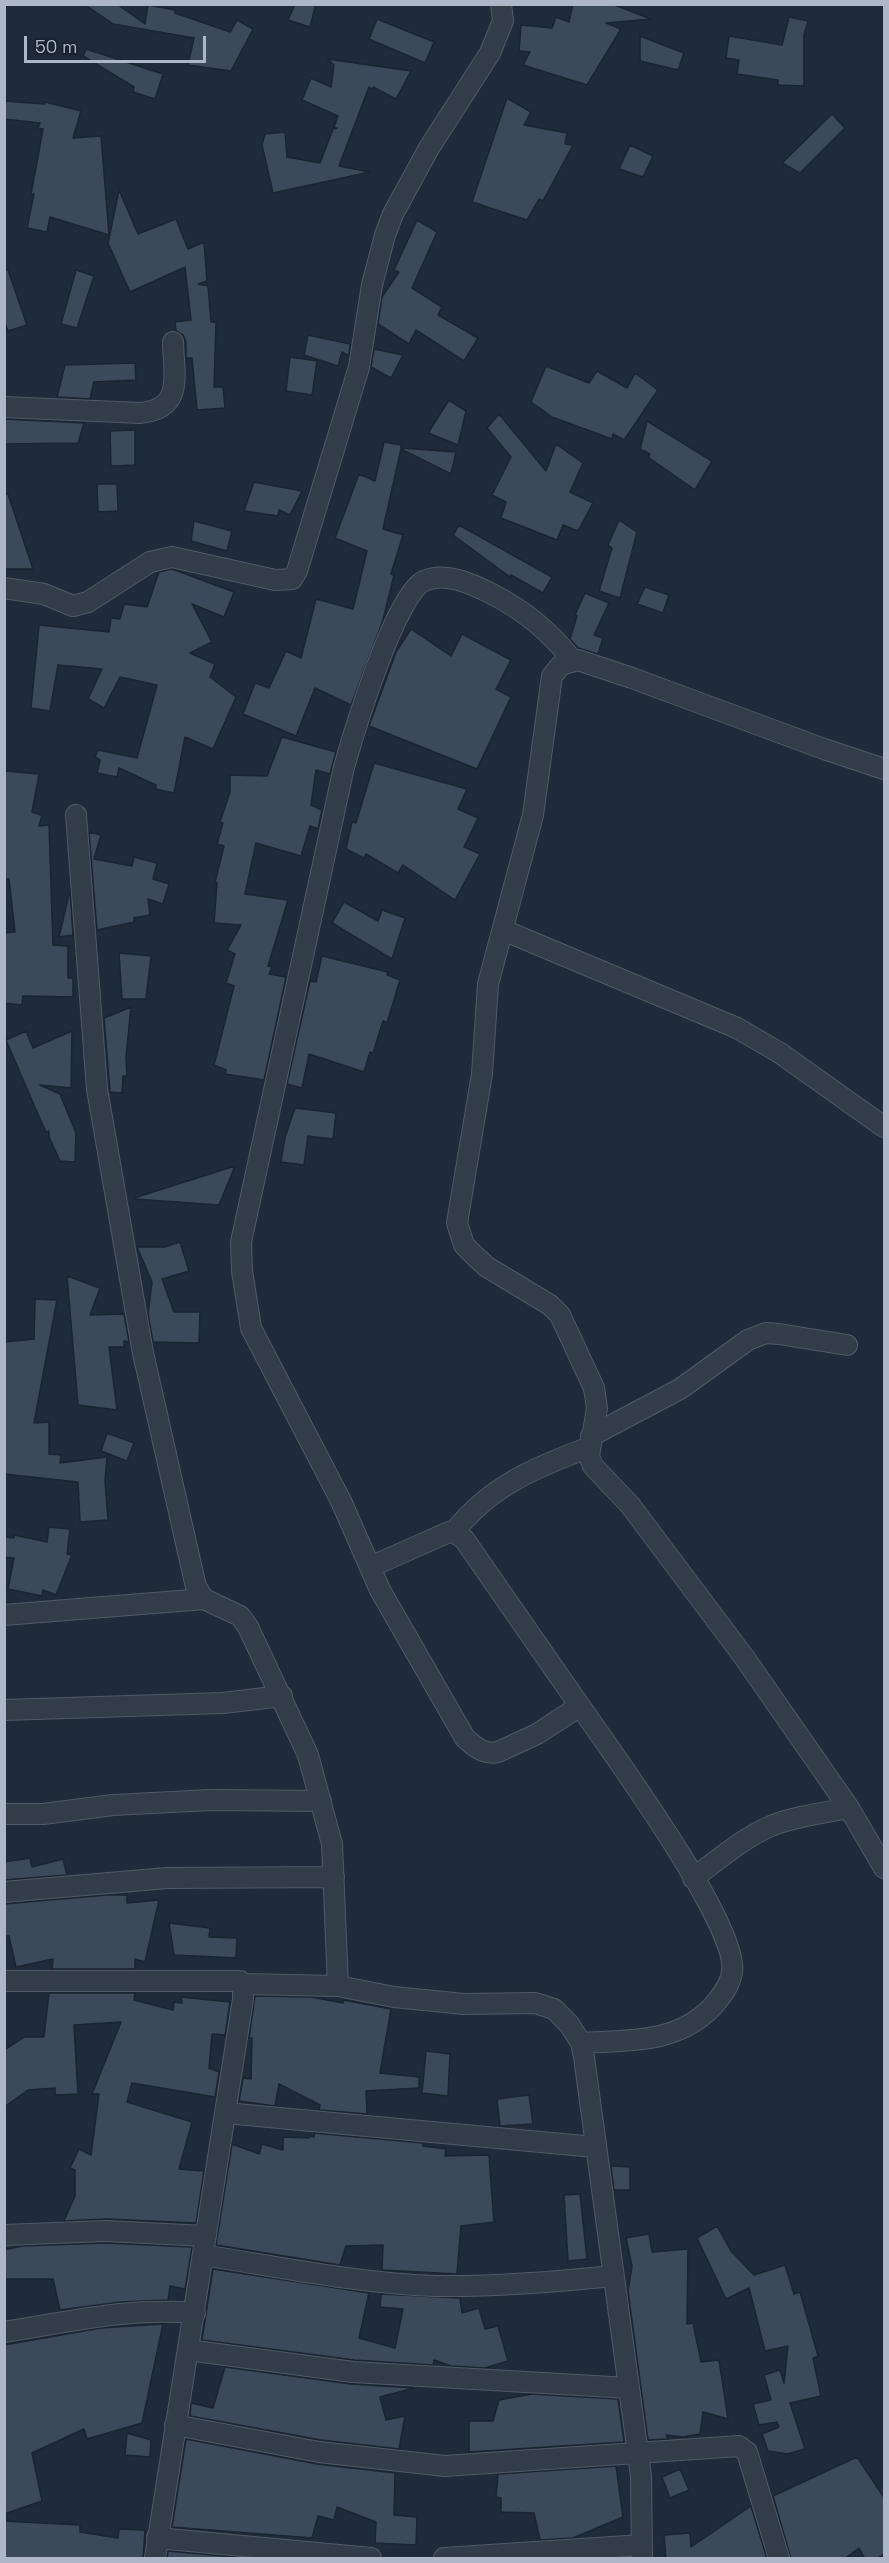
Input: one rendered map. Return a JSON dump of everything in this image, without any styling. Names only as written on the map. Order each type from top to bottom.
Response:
[{"type":"street","points":[[4,588],[44,594],[73,606],[88,602],[150,562],[172,557],[266,578],[292,579],[297,571],[359,367],[372,285],[385,235],[393,214],[429,148],[490,53],[503,21],[501,4]]},
{"type":"street","points":[[4,406],[140,413],[161,409],[170,401],[173,393],[173,342]]},
{"type":"street","points":[[573,661],[545,628],[507,602],[470,583],[446,578],[423,581],[413,591],[396,621],[360,712],[344,767],[242,1242],[242,1271],[251,1328],[341,1501],[381,1590],[465,1738],[474,1746],[492,1754],[507,1750],[580,1706]]},
{"type":"street","points":[[884,1865],[849,1808],[744,1658],[630,1505],[593,1466],[589,1456],[597,1408],[594,1388],[560,1316],[550,1305],[487,1267],[464,1245],[457,1223],[482,1074],[488,984],[492,962],[503,930],[533,815],[552,676],[561,665],[578,660],[885,769]]},
{"type":"street","points":[[76,815],[97,1089],[146,1365],[178,1515],[196,1587],[204,1599]]},
{"type":"street","points":[[503,930],[736,1028],[780,1053],[885,1127]]},
{"type":"street","points":[[454,1532],[482,1501],[506,1484],[591,1442],[681,1389],[748,1340],[766,1333],[847,1345]]},
{"type":"street","points":[[370,1567],[443,1533],[454,1532],[464,1539],[638,1788],[693,1878],[726,1938],[733,1960],[730,1982],[723,1995],[708,2011],[675,2032],[656,2038],[581,2043]]},
{"type":"street","points":[[4,1615],[204,1599],[240,1616],[256,1639],[308,1755],[321,1801],[332,1844],[334,1930],[339,1986]]},
{"type":"street","points":[[4,1710],[223,1703],[282,1696]]},
{"type":"street","points":[[4,1814],[43,1814],[113,1805],[211,1800],[321,1801]]},
{"type":"street","points":[[693,1878],[770,1827],[786,1821],[849,1808]]},
{"type":"street","points":[[4,1892],[167,1878],[334,1877]]},
{"type":"street","points":[[4,1981],[240,1981],[243,1984],[339,1986],[394,1997],[464,2004],[535,2003],[554,2010],[569,2024],[581,2043],[589,2084],[595,2147],[641,2476],[642,2552],[444,2559]]},
{"type":"street","points":[[155,2559],[195,2313],[243,1998],[243,1984]]},
{"type":"street","points":[[225,2114],[595,2147]]},
{"type":"street","points":[[4,2235],[106,2231],[204,2245],[346,2277],[434,2286],[540,2283],[613,2276]]},
{"type":"street","points":[[4,2332],[129,2311],[162,2310],[195,2313]]},
{"type":"street","points":[[188,2350],[352,2372],[629,2388]]},
{"type":"street","points":[[175,2425],[319,2452],[445,2466],[736,2446],[744,2448],[779,2559]]},
{"type":"street","points":[[157,2538],[371,2559]]},
{"type":"building","points":[[84,4],[117,4],[145,24],[148,5],[175,10],[175,13],[230,32],[237,20],[253,29],[231,71],[188,65],[194,38],[113,24]]},
{"type":"building","points":[[295,4],[316,4],[310,27],[288,20]]},
{"type":"building","points":[[573,4],[612,4],[651,19],[606,23],[621,29],[587,85],[523,65],[530,52],[519,51],[521,25],[552,28],[556,17],[569,22]]},
{"type":"building","points":[[789,17],[808,21],[804,35],[804,86],[778,85],[778,80],[737,74],[739,60],[726,58],[729,36],[782,45]]},
{"type":"building","points":[[377,19],[434,42],[425,63],[369,39]]},
{"type":"building","points":[[640,36],[684,53],[678,70],[640,61]]},
{"type":"building","points":[[86,49],[163,74],[155,99],[133,92],[134,87],[83,56]]},
{"type":"building","points":[[327,59],[411,71],[396,99],[369,87],[339,166],[370,172],[273,193],[262,145],[265,134],[285,132],[287,157],[320,163],[333,129],[337,128],[334,127],[338,116],[302,100],[311,78],[331,87],[334,65]]},
{"type":"building","points":[[507,98],[531,112],[524,125],[567,133],[565,144],[573,145],[543,201],[539,199],[527,220],[472,202]]},
{"type":"building","points":[[4,101],[45,104],[45,102],[81,111],[73,138],[101,136],[109,235],[50,217],[47,232],[27,228],[43,129],[38,128],[40,123],[4,119]]},
{"type":"building","points":[[832,114],[845,128],[800,173],[782,163]]},
{"type":"building","points":[[630,145],[653,156],[643,177],[619,169]]},
{"type":"building","points":[[119,190],[138,234],[176,219],[188,249],[204,242],[207,281],[198,284],[208,286],[211,322],[216,322],[214,387],[223,387],[225,408],[197,410],[192,358],[186,358],[186,342],[183,335],[176,331],[175,322],[191,320],[185,267],[130,292],[108,243]]},
{"type":"building","points":[[417,220],[437,232],[412,288],[442,307],[438,315],[478,338],[464,361],[416,330],[409,344],[378,324],[382,297],[399,272],[394,270]]},
{"type":"building","points":[[4,270],[8,270],[27,325],[8,331],[4,320]]},
{"type":"building","points":[[76,270],[94,276],[77,328],[61,324]]},
{"type":"building","points":[[308,335],[350,344],[349,356],[342,352],[338,366],[304,355]]},
{"type":"building","points":[[374,349],[403,355],[391,378],[371,367]]},
{"type":"building","points":[[290,357],[317,361],[312,395],[286,391]]},
{"type":"building","points":[[135,363],[136,380],[94,382],[90,399],[57,397],[65,365]]},
{"type":"building","points":[[546,366],[589,383],[597,371],[627,388],[635,373],[658,390],[624,440],[613,434],[612,439],[552,417],[531,402]]},
{"type":"building","points":[[449,400],[466,411],[458,445],[428,433]]},
{"type":"building","points":[[499,414],[546,471],[556,444],[583,463],[570,492],[593,503],[578,531],[563,525],[557,540],[501,518],[506,502],[492,495],[511,457],[487,428]]},
{"type":"building","points":[[4,419],[84,423],[78,443],[4,444]]},
{"type":"building","points":[[647,421],[712,461],[695,490],[648,457],[650,454],[640,449]]},
{"type":"building","points":[[135,430],[135,465],[111,466],[110,431]]},
{"type":"building","points":[[384,442],[401,445],[401,448],[456,452],[451,474],[401,449],[383,529],[403,535],[391,574],[394,575],[383,620],[351,705],[315,688],[296,736],[243,714],[255,683],[269,688],[286,651],[301,658],[316,599],[353,609],[367,551],[335,538],[359,474],[375,481]]},
{"type":"building","points":[[254,482],[302,491],[290,515],[279,510],[278,516],[244,511]]},
{"type":"building","points":[[97,484],[117,484],[118,511],[98,512]]},
{"type":"building","points":[[4,494],[8,494],[33,569],[4,569]]},
{"type":"building","points":[[619,520],[637,532],[620,598],[599,591],[612,548],[608,545]]},
{"type":"building","points":[[194,521],[232,531],[227,551],[191,541]]},
{"type":"building","points":[[459,525],[552,577],[543,593],[511,575],[510,577],[453,535]]},
{"type":"building","points":[[172,569],[234,592],[224,617],[192,604],[212,642],[190,653],[215,664],[210,677],[236,697],[213,749],[185,737],[174,793],[155,789],[156,785],[119,768],[117,777],[97,773],[100,760],[95,757],[98,750],[137,758],[157,685],[120,677],[104,708],[88,699],[102,669],[58,665],[50,711],[31,708],[39,625],[109,632],[111,618],[120,619],[124,604],[147,607],[159,572]]},
{"type":"building","points":[[645,587],[669,595],[663,613],[637,604]]},
{"type":"building","points":[[585,593],[609,603],[594,635],[603,638],[598,654],[578,648],[570,639],[577,616],[575,615]]},
{"type":"building","points":[[411,629],[451,656],[462,634],[511,660],[496,689],[511,697],[477,769],[369,726],[396,652]]},
{"type":"building","points":[[282,737],[336,752],[330,774],[316,770],[311,805],[322,810],[318,829],[310,826],[301,856],[256,843],[245,894],[288,900],[268,966],[272,967],[269,974],[286,977],[264,1080],[225,1074],[226,1070],[214,1065],[234,986],[226,983],[235,954],[227,950],[241,925],[214,923],[217,883],[215,882],[224,846],[217,844],[223,823],[220,822],[230,792],[230,775],[267,776]]},
{"type":"building","points":[[374,763],[467,789],[458,809],[478,818],[464,847],[480,854],[455,900],[403,865],[398,873],[366,854],[364,858],[346,849],[352,822],[356,823]]},
{"type":"building","points":[[4,771],[39,774],[32,812],[42,815],[39,826],[49,825],[53,945],[68,946],[68,978],[73,978],[73,997],[23,996],[22,1005],[4,1003],[4,933],[15,932],[9,879],[4,879]]},
{"type":"building","points":[[89,832],[101,835],[94,859],[132,866],[134,857],[157,863],[153,879],[169,884],[163,904],[148,899],[150,915],[134,918],[134,922],[97,930]]},
{"type":"building","points":[[70,890],[73,935],[59,937]]},
{"type":"building","points":[[344,902],[378,921],[382,910],[405,918],[392,959],[332,923]]},
{"type":"building","points":[[119,953],[151,956],[146,999],[122,999]]},
{"type":"building","points":[[322,956],[388,972],[387,975],[400,980],[387,1023],[383,1021],[373,1053],[370,1052],[364,1072],[309,1054],[302,1088],[287,1084],[310,981],[316,982]]},
{"type":"building","points":[[131,1007],[126,1057],[127,1076],[123,1076],[122,1093],[110,1092],[104,1018]]},
{"type":"building","points":[[26,1031],[33,1048],[72,1031],[71,1088],[40,1085],[60,1094],[76,1133],[75,1162],[60,1161],[49,1137],[49,1131],[46,1132],[6,1040]]},
{"type":"building","points":[[295,1108],[336,1113],[333,1139],[308,1136],[304,1165],[281,1162],[285,1137]]},
{"type":"building","points":[[235,1166],[219,1205],[134,1199],[134,1198]]},
{"type":"building","points":[[180,1242],[189,1271],[162,1279],[174,1312],[200,1312],[199,1343],[153,1342],[148,1314],[152,1282],[137,1247],[165,1247]]},
{"type":"building","points":[[67,1276],[100,1288],[90,1315],[124,1314],[129,1342],[124,1341],[124,1347],[109,1347],[117,1410],[78,1405]]},
{"type":"building","points":[[35,1299],[57,1300],[34,1423],[49,1422],[49,1454],[61,1455],[60,1463],[107,1457],[105,1481],[108,1520],[80,1522],[78,1482],[4,1474],[4,1342],[34,1339]]},
{"type":"building","points":[[107,1433],[134,1443],[127,1461],[101,1451]]},
{"type":"building","points":[[49,1527],[70,1529],[67,1554],[72,1555],[56,1595],[43,1590],[42,1596],[8,1589],[14,1558],[4,1557],[4,1537],[14,1538],[14,1535],[47,1542]]},
{"type":"building","points":[[30,1858],[32,1867],[63,1859],[67,1875],[4,1880],[4,1862]]},
{"type":"building","points":[[127,1895],[127,1903],[159,1900],[145,1962],[135,1959],[135,1969],[52,1969],[53,1959],[16,1967],[9,1936],[4,1936],[4,1904]]},
{"type":"building","points":[[169,1923],[210,1928],[209,1937],[237,1938],[236,1958],[174,1955]]},
{"type":"building","points":[[49,1993],[135,1993],[134,2000],[173,2010],[174,2002],[182,2003],[181,1997],[230,2002],[225,2035],[212,2034],[209,2068],[219,2072],[215,2097],[132,2083],[127,2102],[192,2122],[179,2169],[204,2171],[196,2223],[107,2219],[64,2221],[75,2196],[75,2170],[70,2168],[79,2149],[91,2155],[99,2094],[92,2094],[121,2022],[74,2025],[78,2094],[55,2095],[55,2088],[28,2090],[4,2107],[4,2050],[24,2037],[44,2037]]},
{"type":"building","points":[[255,1996],[311,1997],[343,2003],[343,2000],[391,2009],[380,2073],[419,2077],[419,2088],[366,2091],[367,2114],[319,2110],[320,2105],[279,2084],[275,2106],[239,2101],[243,2078],[251,2079],[252,2038],[249,2038]]},
{"type":"building","points":[[426,2051],[450,2054],[448,2096],[422,2093]]},
{"type":"building","points":[[529,2095],[533,2124],[500,2126],[497,2099]]},
{"type":"building","points":[[314,2133],[423,2143],[423,2146],[446,2149],[445,2156],[489,2155],[494,2222],[461,2226],[457,2274],[382,2270],[383,2245],[346,2246],[340,2265],[216,2245],[232,2144],[259,2154],[262,2144],[283,2150],[283,2137],[309,2138],[309,2136],[314,2137]]},
{"type":"building","points":[[611,2166],[630,2167],[630,2190],[614,2190]]},
{"type":"building","points":[[580,2194],[587,2259],[568,2261],[564,2195]]},
{"type":"building","points":[[717,2226],[731,2251],[754,2275],[785,2265],[794,2294],[800,2292],[818,2356],[813,2358],[821,2396],[790,2403],[805,2449],[787,2454],[768,2451],[762,2434],[779,2427],[777,2422],[759,2425],[753,2404],[771,2400],[764,2375],[780,2370],[784,2383],[788,2346],[765,2351],[749,2288],[726,2299],[697,2238]]},
{"type":"building","points":[[649,2234],[652,2252],[688,2249],[687,2324],[693,2323],[701,2362],[719,2360],[728,2419],[703,2412],[700,2434],[682,2437],[666,2435],[668,2439],[648,2440],[628,2291],[632,2266],[626,2238]]},
{"type":"building","points":[[106,2243],[192,2247],[185,2289],[170,2286],[168,2300],[121,2302],[60,2310],[53,2279],[4,2279],[4,2250],[22,2246]]},
{"type":"building","points":[[213,2269],[369,2293],[359,2338],[395,2348],[403,2309],[380,2307],[381,2294],[460,2298],[462,2313],[479,2308],[485,2329],[498,2326],[508,2361],[485,2368],[451,2366],[434,2360],[433,2365],[354,2360],[202,2340]]},
{"type":"building","points":[[163,2324],[142,2423],[87,2439],[84,2429],[32,2453],[42,2501],[4,2514],[4,2345],[101,2328]]},
{"type":"building","points":[[225,2367],[351,2384],[414,2388],[380,2397],[386,2420],[405,2416],[399,2449],[321,2440],[190,2416],[191,2403],[213,2408]]},
{"type":"building","points":[[532,2394],[618,2399],[624,2442],[469,2452],[469,2421],[493,2421],[499,2400]]},
{"type":"building","points":[[127,2433],[151,2440],[150,2457],[125,2455]]},
{"type":"building","points":[[186,2439],[317,2464],[395,2473],[394,2515],[417,2517],[416,2545],[375,2543],[376,2522],[337,2507],[334,2520],[318,2516],[312,2538],[172,2527]]},
{"type":"building","points":[[857,2457],[885,2499],[885,2554],[876,2559],[865,2559],[859,2548],[844,2559],[791,2559],[773,2496]]},
{"type":"building","points":[[616,2466],[623,2517],[573,2538],[540,2540],[534,2513],[501,2512],[501,2498],[496,2497],[498,2474]]},
{"type":"building","points":[[680,2469],[689,2490],[670,2498],[662,2477]]},
{"type":"building","points":[[751,2506],[767,2559],[666,2559],[664,2535],[690,2533],[691,2547]]},
{"type":"building","points":[[4,2521],[80,2525],[80,2532],[118,2538],[119,2529],[145,2530],[143,2559],[4,2559]]},
{"type":"building","points":[[168,2551],[236,2557],[167,2559]]}]
